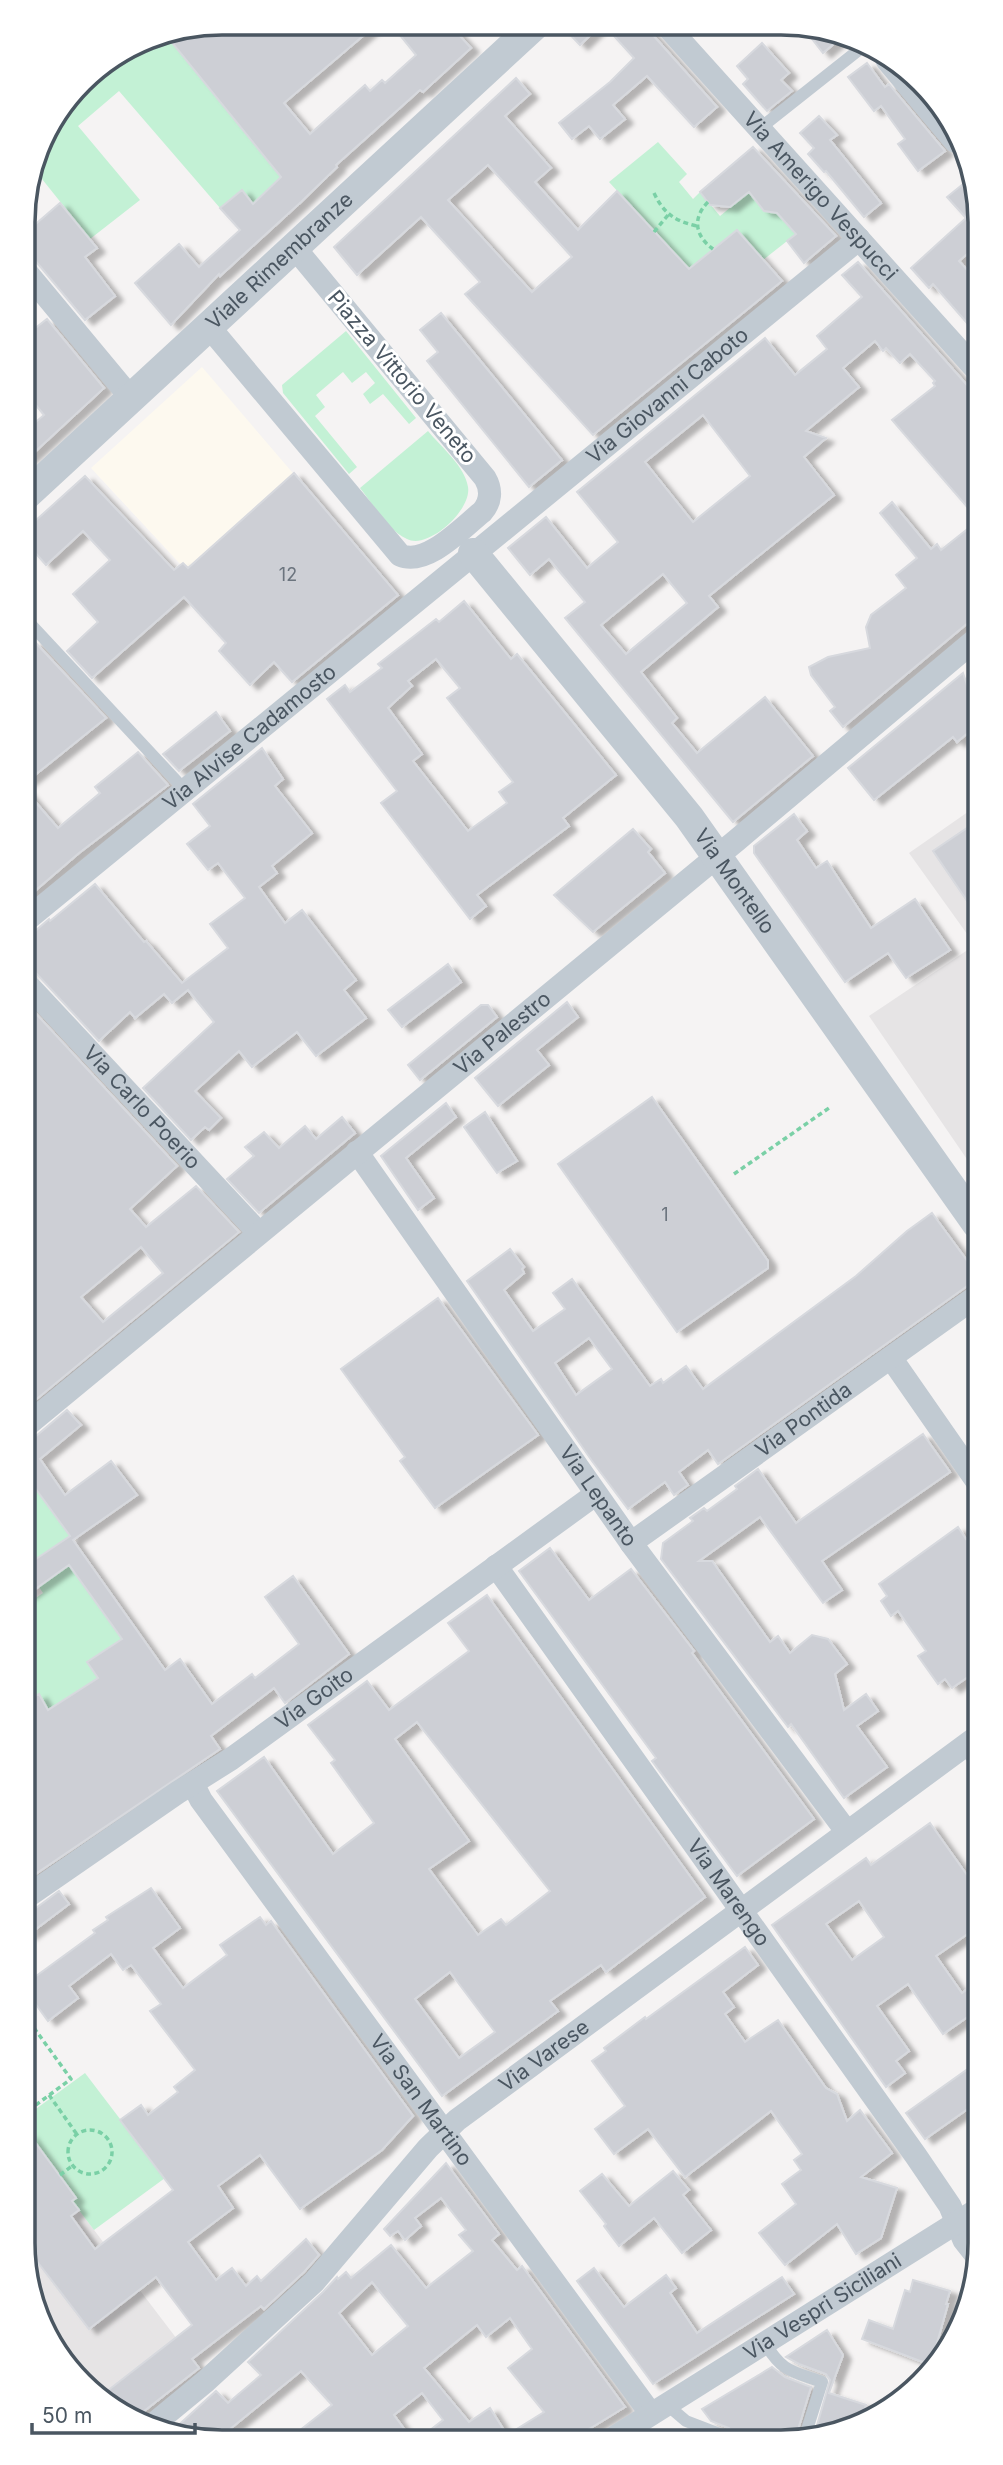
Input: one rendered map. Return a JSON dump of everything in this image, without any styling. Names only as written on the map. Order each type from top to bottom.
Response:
[{"type":"street","name":"Viale Rimembranze","points":[[35,487],[524,35]]},
{"type":"street","name":"Via Amerigo Vespucci","points":[[675,35],[968,360]]},
{"type":"street","points":[[908,85],[938,120]]},
{"type":"street","name":"Via Giovanni Caboto","points":[[473,553],[859,239]]},
{"type":"street","name":"Piazza Vittorio Veneto","points":[[294,247],[485,478],[490,495],[482,512],[473,553]]},
{"type":"street","points":[[35,282],[131,398]]},
{"type":"street","points":[[209,328],[394,550],[410,558],[473,553]]},
{"type":"street","points":[[426,555],[482,512]]},
{"type":"street","name":"Via Alvise Cadamosto","points":[[35,913],[473,553]]},
{"type":"street","name":"Via Montello","points":[[473,553],[690,817],[968,1211]]},
{"type":"street","name":"Via Palestro","points":[[35,1417],[968,646]]},
{"type":"street","name":"Via Carlo Poerio","points":[[35,993],[258,1232]]},
{"type":"street","name":"Via Lepanto","points":[[357,1152],[631,1543],[847,1832]]},
{"type":"street","name":"Via Pontida","points":[[631,1543],[968,1302]]},
{"type":"street","points":[[891,1358],[968,1469]]},
{"type":"street","name":"Via Goito","points":[[35,1891],[290,1717],[596,1494]]},
{"type":"street","name":"Via Marengo","points":[[496,1566],[916,2156],[950,2206],[968,2244]]},
{"type":"street","name":"Via Varese","points":[[160,2419],[206,2381],[314,2282],[398,2182],[462,2116],[968,1744]]},
{"type":"street","name":"Via San Martino","points":[[193,1784],[201,1800],[445,2131],[659,2409]]},
{"type":"street","name":"Via Vespri Siciliani","points":[[626,2430],[968,2215]]},
{"type":"lane","points":[[759,129],[857,51]]},
{"type":"lane","points":[[35,629],[184,789]]},
{"type":"lane","points":[[765,2343],[783,2368],[822,2382],[808,2428]]},
{"type":"lane","points":[[659,2409],[709,2430]]},
{"type":"path","points":[[654,193],[668,215],[697,226]]},
{"type":"path","points":[[708,202],[699,212],[697,226],[702,238],[713,249]]},
{"type":"path","points":[[654,232],[668,215]]},
{"type":"path","points":[[734,1174],[829,1108]]},
{"type":"path","points":[[35,2029],[71,2079],[35,2106]]},
{"type":"path","points":[[49,2095],[76,2133]]},
{"type":"path","points":[[91,2129],[105,2134],[110,2140],[112,2155],[105,2168],[92,2174],[84,2174],[72,2166],[67,2152],[76,2133],[91,2129]]},
{"type":"path","points":[[60,2175],[72,2166]]},
{"type":"shaded area","points":[[202,367],[394,591],[394,598],[292,682],[201,581],[183,563],[181,565],[91,468]]},
{"type":"shaded area","points":[[968,812],[968,935],[909,853]]},
{"type":"shaded area","points":[[968,950],[968,1161],[869,1016]]},
{"type":"shaded area","points":[[35,2142],[76,2198],[72,2201],[199,2368],[142,2412],[108,2391],[74,2357],[60,2337],[41,2292],[35,2243]]},
{"type":"green space","points":[[172,42],[281,177],[253,204],[242,190],[220,208],[119,91],[78,126],[140,200],[90,239],[40,177],[49,150],[74,108],[99,81],[139,54]]},
{"type":"green space","points":[[658,142],[687,174],[679,182],[693,199],[700,192],[720,216],[749,192],[764,211],[777,213],[796,234],[763,260],[689,269],[609,182]]},
{"type":"green space","points":[[346,331],[416,418],[409,424],[383,394],[370,404],[363,394],[375,383],[366,372],[352,383],[343,372],[316,395],[325,407],[315,416],[357,467],[349,474],[283,393],[282,385]]},
{"type":"green space","points":[[428,431],[452,457],[468,487],[463,506],[447,526],[426,539],[416,541],[407,539],[393,529],[360,488]]},
{"type":"green space","points":[[35,1488],[70,1536],[35,1560]]},
{"type":"green space","points":[[84,1555],[122,1639],[87,1662],[98,1678],[35,1718],[35,1598],[43,1593],[39,1587]]},
{"type":"green space","points":[[85,2073],[165,2178],[94,2230],[72,2201],[76,2197],[35,2142],[35,2110]]},
{"type":"building","points":[[209,35],[364,35],[284,103],[310,134],[365,85],[370,91],[382,80],[385,83],[416,55],[400,35],[459,35],[471,48],[336,165],[337,167],[301,202],[220,276],[219,274],[171,325],[135,283],[179,244],[199,267],[240,230],[220,208],[242,190],[253,204],[281,177],[172,42]]},
{"type":"building","points":[[570,35],[590,35],[580,45]]},
{"type":"building","points":[[613,35],[653,35],[717,107],[694,127],[647,76],[613,105],[625,119],[600,139],[589,126],[572,139],[559,123],[610,82],[634,58]]},
{"type":"building","points":[[811,38],[835,43],[823,53]]},
{"type":"building","points":[[762,43],[789,73],[781,80],[792,91],[767,111],[743,84],[748,79],[737,66]]},
{"type":"building","points":[[867,63],[885,87],[889,84],[945,151],[918,171],[898,144],[905,139],[881,106],[874,111],[848,77]]},
{"type":"building","points":[[516,78],[530,94],[505,116],[551,168],[535,182],[578,230],[617,191],[689,269],[737,230],[782,281],[593,435],[465,294],[480,282],[421,217],[357,275],[334,247]],"holes":[[[488,165],[572,257],[532,292],[448,200]]]},
{"type":"building","points":[[819,116],[837,135],[830,140],[881,203],[864,217],[826,171],[824,172],[808,154],[814,148],[800,133]]},
{"type":"building","points":[[753,147],[836,236],[804,263],[787,241],[796,234],[777,213],[764,211],[749,192],[730,207],[710,205],[700,192]]},
{"type":"building","points":[[964,185],[968,222],[968,253],[959,261],[968,271],[968,324],[933,284],[929,288],[911,268],[966,218],[947,197]]},
{"type":"building","points":[[60,203],[97,248],[85,257],[115,296],[85,320],[35,260],[35,225]]},
{"type":"building","points":[[858,262],[968,386],[968,508],[892,420],[935,386],[935,381],[910,354],[900,363],[886,348],[883,351],[875,341],[843,368],[859,387],[806,431],[826,438],[804,457],[834,495],[709,596],[718,607],[641,672],[677,718],[672,723],[697,753],[765,697],[813,756],[733,822],[565,618],[585,602],[549,559],[530,575],[508,548],[546,517],[587,568],[618,542],[577,492],[765,338],[795,375],[827,349],[817,336],[862,297],[842,275]],"holes":[[[703,415],[750,476],[693,522],[645,462]],[[663,574],[687,603],[626,654],[601,625]]]},
{"type":"building","points":[[441,313],[562,460],[529,487],[427,361],[438,352],[420,330]]},
{"type":"building","points":[[47,319],[104,388],[35,452],[35,423],[44,415],[35,404],[35,328]]},
{"type":"building","points":[[294,473],[398,595],[292,682],[274,662],[250,685],[219,651],[226,643],[184,597],[92,678],[67,651],[98,622],[73,594],[110,560],[83,531],[46,565],[35,552],[35,521],[85,476],[174,570],[183,563],[188,568]]},
{"type":"building","points":[[892,502],[931,549],[937,544],[941,550],[968,529],[968,623],[843,727],[830,711],[835,707],[811,675],[809,667],[828,657],[870,648],[866,627],[871,615],[906,588],[896,575],[917,558],[880,513]]},
{"type":"building","points":[[464,601],[511,659],[517,654],[616,775],[563,818],[569,826],[477,895],[486,906],[470,919],[381,803],[397,791],[327,699],[345,685],[350,692],[382,668],[378,664],[436,619],[439,622]],"holes":[[[436,659],[460,688],[447,698],[513,782],[499,792],[507,803],[468,831],[413,761],[422,754],[388,708],[412,686],[408,681]]]},
{"type":"building","points":[[35,642],[106,718],[35,775]]},
{"type":"building","points":[[963,673],[968,688],[968,733],[957,742],[953,737],[874,800],[848,768]]},
{"type":"building","points":[[216,712],[230,731],[179,771],[163,754]]},
{"type":"building","points":[[262,748],[283,779],[275,786],[312,833],[272,866],[277,873],[259,887],[285,923],[302,910],[356,980],[344,990],[366,1018],[316,1056],[297,1032],[252,1067],[239,1051],[195,1091],[221,1118],[209,1130],[205,1127],[191,1140],[143,1088],[214,1022],[188,990],[172,1003],[164,994],[135,1018],[130,1012],[99,1041],[35,973],[35,931],[95,884],[182,983],[228,948],[210,924],[245,898],[218,863],[208,870],[187,844],[210,826],[193,804]]},
{"type":"building","points":[[138,752],[168,785],[79,853],[35,891],[35,802],[58,828],[100,793],[95,787]]},
{"type":"building","points":[[794,814],[807,831],[797,840],[816,868],[827,861],[871,928],[915,899],[950,950],[906,978],[888,953],[845,982],[754,853],[754,846]]},
{"type":"building","points":[[968,827],[968,902],[933,851]]},
{"type":"building","points":[[633,829],[651,849],[648,852],[665,873],[593,932],[554,895]]},
{"type":"building","points":[[448,964],[461,982],[402,1027],[388,1010]]},
{"type":"building","points":[[567,1002],[578,1017],[537,1050],[549,1065],[498,1106],[475,1078]]},
{"type":"building","points":[[481,1005],[488,1005],[497,1017],[420,1080],[408,1065]]},
{"type":"building","points":[[35,1013],[177,1166],[130,1209],[146,1227],[196,1186],[239,1232],[35,1400]],"holes":[[[141,1247],[163,1273],[103,1322],[81,1297]]]},
{"type":"building","points":[[652,1097],[768,1261],[768,1268],[677,1332],[558,1164]]},
{"type":"building","points":[[446,1103],[456,1117],[406,1158],[434,1198],[418,1210],[381,1156]]},
{"type":"building","points":[[485,1112],[517,1161],[497,1173],[464,1127]]},
{"type":"building","points":[[342,1117],[355,1133],[259,1213],[227,1179],[254,1156],[245,1147],[264,1132],[279,1148],[305,1126],[316,1139]]},
{"type":"building","points":[[932,1213],[968,1262],[968,1285],[718,1464],[708,1450],[679,1472],[688,1485],[674,1495],[665,1482],[628,1509],[467,1281],[510,1249],[524,1267],[524,1273],[504,1290],[533,1331],[565,1309],[553,1293],[572,1279],[650,1386],[661,1379],[663,1383],[686,1366],[703,1389],[856,1276]],"holes":[[[589,1338],[612,1369],[576,1395],[555,1363]]]},
{"type":"building","points":[[438,1298],[538,1435],[435,1508],[400,1461],[405,1457],[341,1369]]},
{"type":"building","points":[[67,1410],[81,1425],[40,1459],[65,1495],[111,1461],[137,1495],[73,1540],[165,1670],[180,1659],[212,1704],[252,1674],[255,1678],[299,1644],[265,1597],[293,1576],[349,1654],[285,1703],[274,1688],[211,1736],[220,1749],[35,1874],[35,1697],[39,1694],[48,1710],[98,1678],[87,1662],[122,1639],[69,1565],[35,1589],[35,1560],[70,1536],[35,1488],[36,1436]]},
{"type":"building","points":[[923,1434],[950,1472],[822,1561],[842,1590],[823,1603],[760,1517],[699,1561],[712,1561],[770,1642],[778,1636],[790,1653],[812,1635],[828,1639],[847,1664],[835,1674],[844,1710],[866,1694],[878,1711],[857,1726],[887,1767],[844,1798],[791,1724],[788,1727],[661,1559],[663,1543],[693,1521],[690,1518],[704,1508],[707,1511],[758,1469],[796,1523]]},
{"type":"building","points":[[958,1527],[966,1539],[968,1538],[968,1677],[952,1688],[945,1679],[938,1684],[918,1656],[926,1651],[898,1611],[891,1616],[881,1601],[887,1596],[879,1584]]},
{"type":"building","points":[[550,1548],[589,1600],[631,1569],[694,1651],[692,1653],[814,1819],[737,1876],[652,1761],[656,1758],[519,1571]]},
{"type":"building","points":[[487,1595],[705,1897],[606,1972],[601,1965],[550,2001],[558,2011],[442,2096],[217,1791],[264,1757],[333,1854],[374,1823],[331,1763],[335,1760],[308,1725],[367,1681],[389,1710],[469,1651],[448,1623]],"holes":[[[417,1722],[550,1891],[506,1925],[501,1919],[478,1935],[429,1869],[469,1841],[395,1739]],[[450,1972],[495,2032],[459,2058],[415,1999]]]},
{"type":"building","points":[[930,1823],[968,1874],[968,1934],[936,1956],[962,1993],[968,1989],[968,2017],[943,2034],[908,1984],[877,2006],[909,2051],[896,2061],[905,2073],[886,2087],[772,1925],[866,1858],[871,1865]],"holes":[[[859,1901],[884,1937],[852,1960],[826,1924]]]},
{"type":"building","points":[[151,1888],[180,1928],[153,1948],[183,1988],[227,1955],[220,1945],[260,1917],[266,1925],[271,1921],[413,2116],[382,2150],[300,2209],[260,2155],[218,2186],[233,2208],[188,2242],[216,2280],[232,2268],[246,2286],[257,2276],[261,2281],[306,2239],[319,2255],[264,2309],[261,2306],[192,2359],[199,2368],[142,2412],[108,2391],[192,2325],[156,2277],[89,2329],[36,2261],[35,2243],[35,2142],[76,2198],[72,2201],[79,2210],[71,2216],[95,2249],[173,2190],[120,2120],[141,2105],[148,2115],[178,2092],[174,2087],[195,2070],[150,2011],[161,2004],[131,1965],[123,1970],[111,1954],[69,1986],[78,1998],[48,2021],[35,2003],[35,1977],[95,1933],[93,1930],[108,1920],[106,1917]]},
{"type":"building","points":[[59,1891],[69,1904],[35,1930],[36,1908]]},
{"type":"building","points":[[745,1947],[758,1965],[723,1992],[734,2007],[725,2014],[745,2042],[778,2020],[826,2088],[837,2094],[847,2121],[860,2110],[892,2153],[861,2177],[897,2188],[881,2238],[856,2254],[837,2224],[785,2265],[759,2233],[796,2204],[782,2184],[801,2170],[794,2160],[802,2154],[771,2111],[685,2177],[648,2129],[614,2154],[595,2129],[625,2106],[592,2061],[606,2051],[604,2048],[645,2017],[646,2019]]},
{"type":"building","points":[[968,2069],[968,2109],[925,2139],[906,2113]]},
{"type":"building","points":[[446,2163],[499,2234],[492,2240],[517,2270],[522,2266],[625,2407],[587,2430],[515,2430],[544,2412],[508,2368],[532,2349],[510,2318],[486,2337],[477,2325],[424,2368],[469,2422],[490,2408],[504,2430],[430,2430],[443,2420],[422,2393],[394,2415],[405,2430],[300,2430],[332,2405],[301,2371],[229,2430],[179,2424],[216,2391],[228,2403],[261,2375],[248,2362],[337,2277],[338,2279],[346,2272],[351,2278],[391,2245],[426,2288],[473,2251],[459,2235],[466,2230],[441,2198],[415,2218],[421,2226],[405,2240],[398,2231],[390,2236],[384,2229]],"holes":[[[372,2282],[408,2326],[372,2355],[339,2313]]]},
{"type":"building","points":[[673,2171],[689,2190],[683,2195],[711,2230],[682,2253],[654,2218],[619,2246],[604,2226],[606,2224],[580,2191],[602,2174],[629,2206]]},
{"type":"building","points":[[594,2268],[624,2307],[666,2275],[676,2288],[670,2293],[697,2333],[782,2277],[794,2294],[653,2384],[577,2281]]},
{"type":"building","points":[[913,2280],[950,2291],[938,2344],[924,2363],[862,2339],[869,2320],[893,2329],[905,2290],[910,2292]]},
{"type":"building","points":[[827,2330],[843,2355],[829,2393],[866,2405],[864,2411],[817,2426],[830,2380],[826,2374],[786,2357]]},
{"type":"building","points":[[772,2367],[785,2377],[811,2387],[798,2429],[730,2430],[711,2421],[702,2409]]}]
